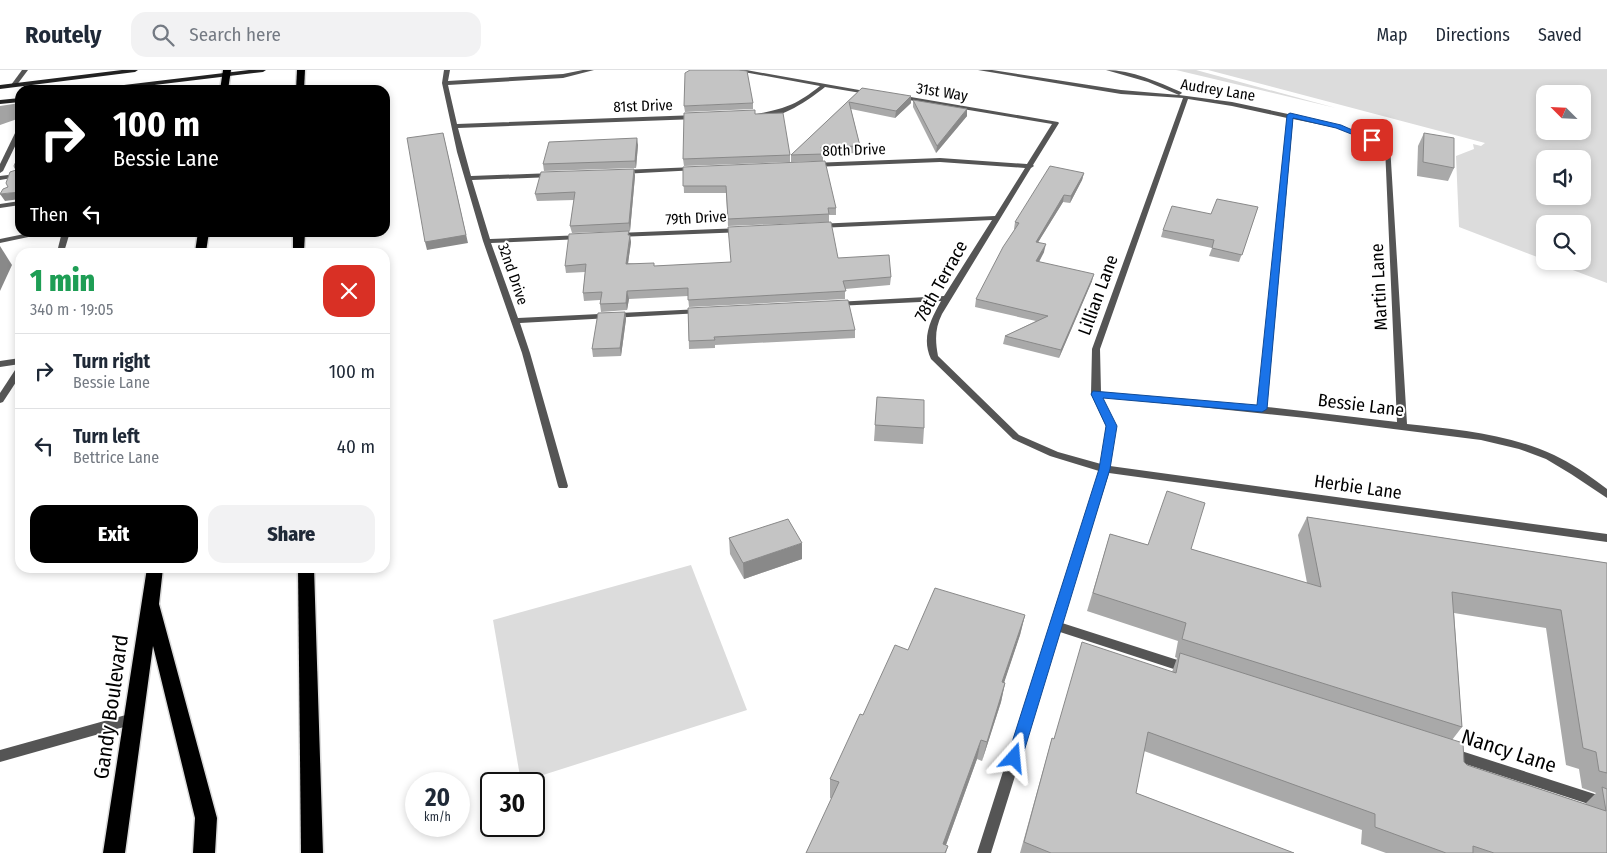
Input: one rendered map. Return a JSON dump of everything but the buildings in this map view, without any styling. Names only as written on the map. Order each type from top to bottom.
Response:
[{"type":"highway","points":[[300,70],[300,85]]},
{"type":"highway","points":[[225,85],[226,72]]},
{"type":"highway","name":"Gandy Boulevard","points":[[114,853],[154,573]]},
{"type":"highway","points":[[306,573],[312,853]]},
{"type":"highway","points":[[150,602],[206,818],[204,853]]},
{"type":"street","points":[[14,85],[25,70]]},
{"type":"street","points":[[0,87],[135,70]]},
{"type":"street","points":[[134,85],[226,72],[263,70]]},
{"type":"street","name":"32nd Drive","points":[[447,70],[445,83],[468,178],[487,241],[515,321],[563,486]]},
{"type":"street","points":[[445,83],[562,76],[592,70]]},
{"type":"street","points":[[736,70],[882,94]]},
{"type":"street","name":"Audrey Lane","points":[[981,70],[1121,92],[1186,97],[1290,115],[1339,127],[1388,146]]},
{"type":"street","points":[[1109,70],[1150,81],[1186,97]]},
{"type":"street","points":[[753,115],[782,112],[798,106],[824,85]]},
{"type":"street","name":"31st Way","points":[[892,96],[1056,123]]},
{"type":"street","name":"Lillian Lane","points":[[984,853],[1105,469],[1111,426],[1096,394],[1096,349],[1186,97]]},
{"type":"street","points":[[0,102],[15,100]]},
{"type":"street","points":[[1262,409],[1290,115]]},
{"type":"street","name":"81st Drive","points":[[454,126],[704,117]]},
{"type":"street","name":"78th Terrace","points":[[1056,123],[1031,166],[995,218],[946,298],[932,324],[929,338],[934,357],[1016,436],[1054,454],[1105,469]]},
{"type":"street","points":[[0,171],[9,160],[15,139]]},
{"type":"street","points":[[0,146],[15,144]]},
{"type":"street","name":"Martin Lane","points":[[1388,146],[1402,426]]},
{"type":"street","name":"80th Drive","points":[[802,165],[940,160],[1031,166]]},
{"type":"street","points":[[616,172],[704,169]]},
{"type":"street","points":[[468,178],[556,174]]},
{"type":"street","points":[[0,178],[15,176]]},
{"type":"street","points":[[0,206],[15,204]]},
{"type":"street","points":[[806,227],[995,218]]},
{"type":"street","name":"79th Drive","points":[[607,236],[746,230]]},
{"type":"street","points":[[0,241],[22,237]]},
{"type":"street","points":[[487,241],[587,237]]},
{"type":"street","points":[[829,304],[946,298]]},
{"type":"street","points":[[515,321],[711,311]]},
{"type":"street","points":[[0,364],[15,362]]},
{"type":"street","points":[[0,400],[15,377]]},
{"type":"street","name":"Bessie Lane","points":[[1096,394],[1262,409],[1402,426],[1483,439],[1539,453],[1580,473],[1607,494]]},
{"type":"street","name":"Herbie Lane","points":[[1105,469],[1607,538]]},
{"type":"street","points":[[1056,626],[1198,672]]},
{"type":"street","points":[[0,756],[133,719]]},
{"type":"street","name":"Nancy Lane","points":[[1436,749],[1607,804]]},
{"type":"shaded area","points":[[1176,70],[1196,70],[1336,108]]},
{"type":"shaded area","points":[[1208,70],[1607,70],[1607,283],[1573,270],[1591,270],[1591,215],[1536,215],[1536,257],[1459,227],[1456,156],[1474,149],[1473,144],[1481,146],[1485,143]]},
{"type":"shaded area","points":[[15,104],[15,120],[0,125],[0,106]]},
{"type":"shaded area","points":[[691,565],[747,710],[545,774],[545,772],[519,772],[493,620]]},
{"type":"route","points":[[1014,758],[1105,469],[1111,426],[1096,394],[1262,409],[1290,115],[1339,127],[1372,140]]}]
